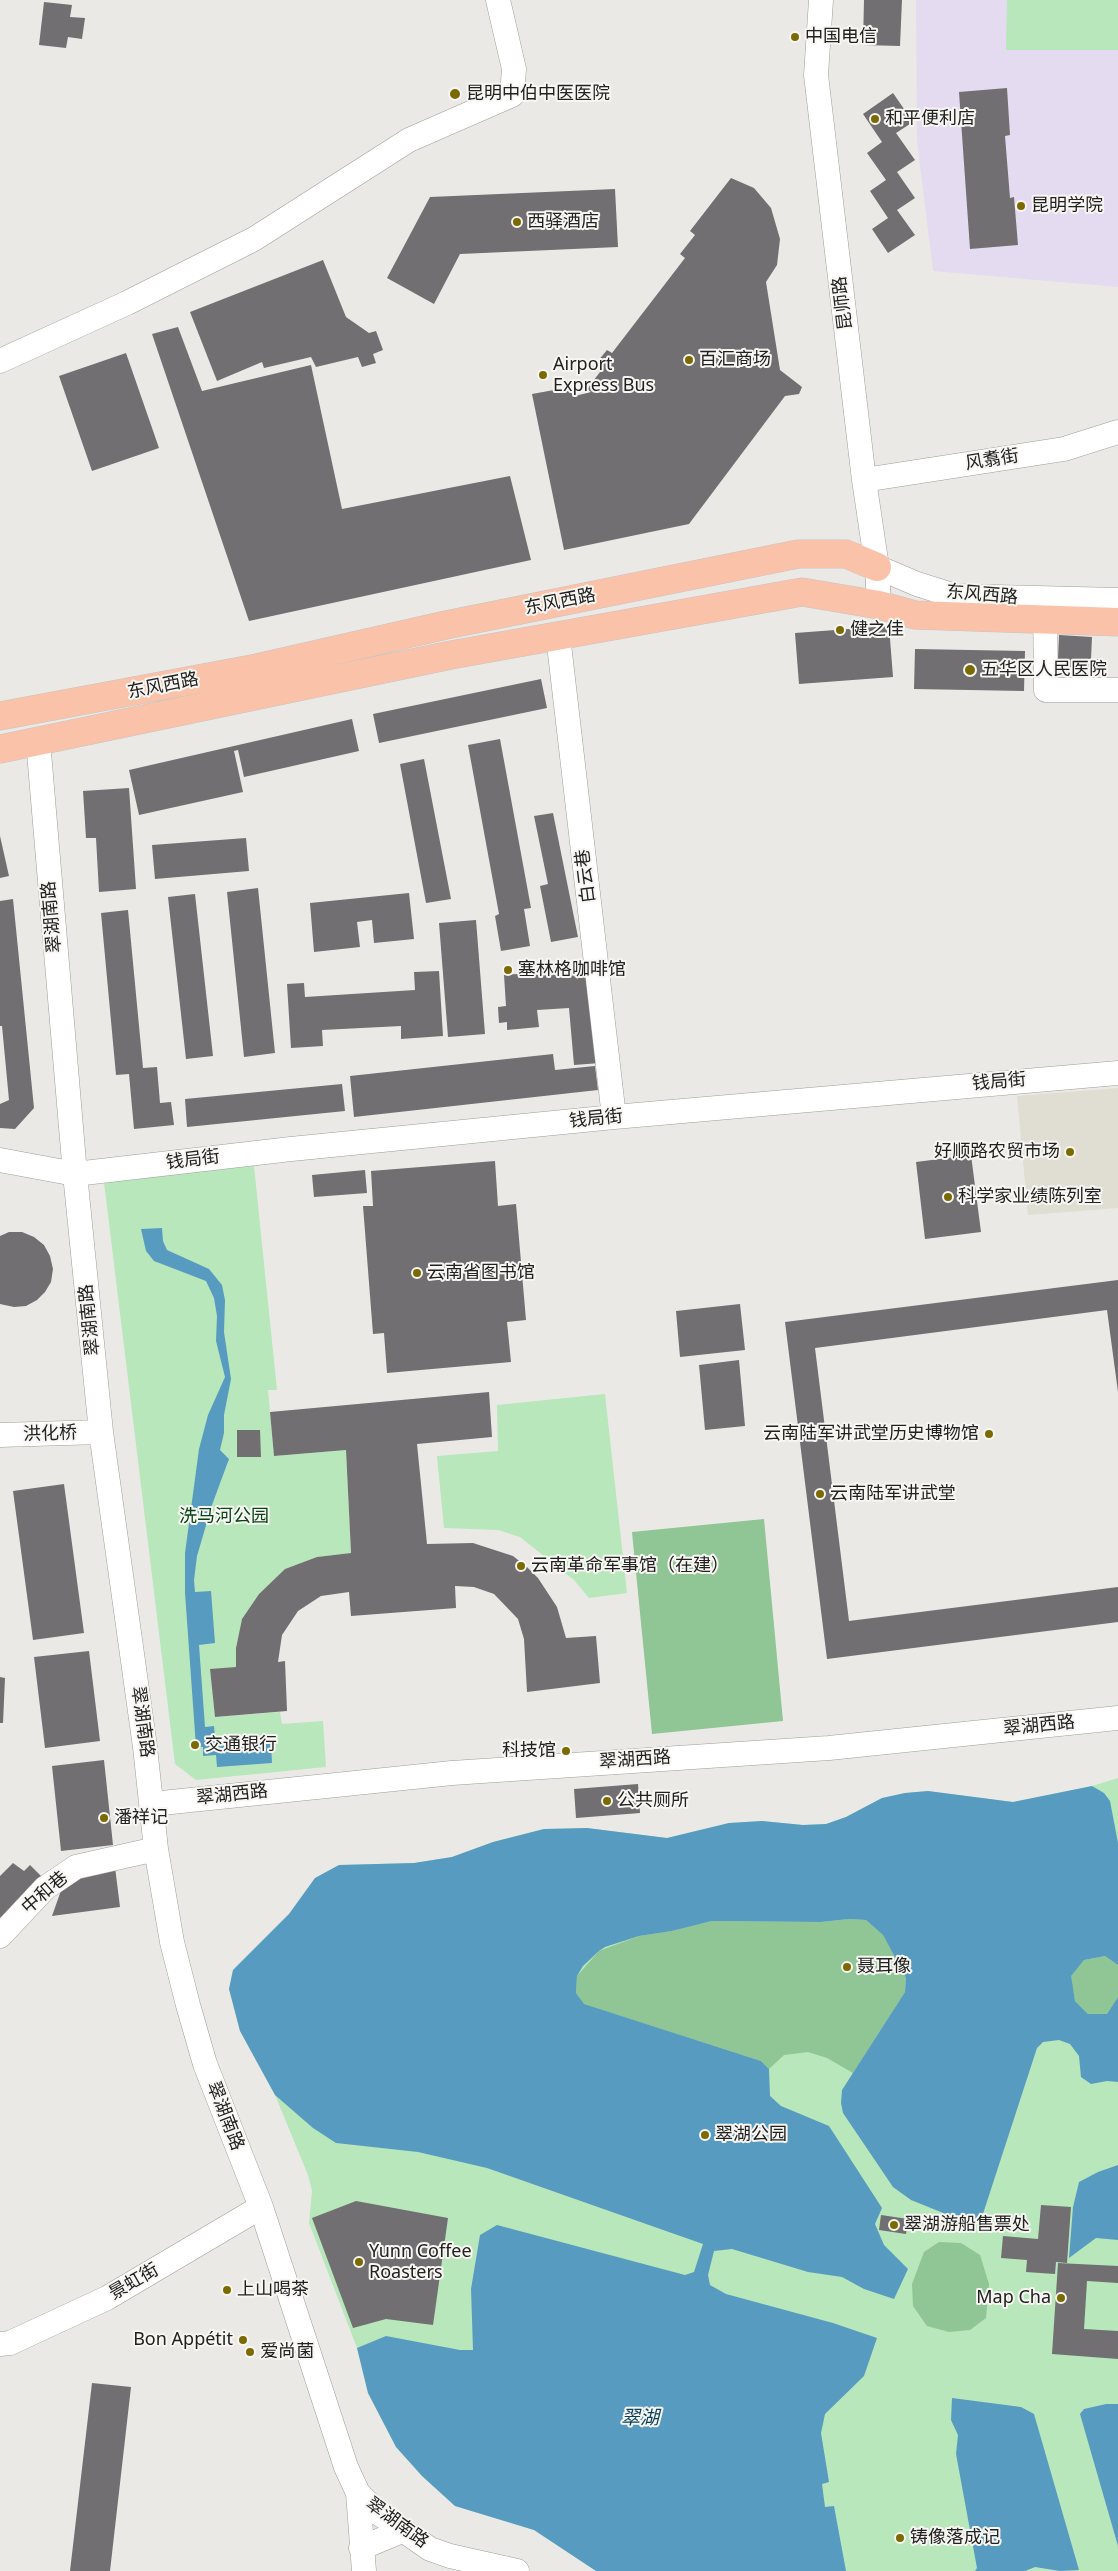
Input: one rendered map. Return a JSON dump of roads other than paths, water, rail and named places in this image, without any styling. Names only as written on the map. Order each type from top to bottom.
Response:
[{"type":"main road","name":"东风西路","points":[[0,716],[257,668],[446,625],[798,554],[846,554],[877,567]]},
{"type":"main road","name":"东风西路","points":[[0,749],[441,657],[802,592],[879,606],[915,616],[1046,610],[1118,622]]},
{"type":"street","points":[[0,361],[127,303],[254,239],[409,140],[512,95],[514,68],[498,0]]},
{"type":"street","name":"昆师路","points":[[821,0],[816,75],[864,480],[877,567],[879,606]]},
{"type":"street","name":"风翥街","points":[[864,480],[1064,449],[1118,432]]},
{"type":"street","name":"东风西路","points":[[877,567],[917,584],[955,596],[1046,610],[1118,600]]},
{"type":"street","points":[[1046,610],[1046,690],[1118,690]]},
{"type":"street","name":"白云巷","points":[[558,636],[614,1117]]},
{"type":"street","name":"翠湖南路","points":[[38,741],[75,1174],[101,1432],[152,1804],[156,1849],[172,1942],[202,2056],[261,2207],[346,2467],[358,2493],[378,2513],[402,2531],[430,2548],[450,2556],[517,2571]]},
{"type":"street","name":"钱局街","points":[[0,1160],[75,1174],[281,1150],[614,1117],[1118,1073]]},
{"type":"street","name":"洪化桥","points":[[0,1435],[101,1432]]},
{"type":"street","name":"翠湖西路","points":[[152,1804],[452,1773],[830,1748],[1118,1718]]},
{"type":"street","name":"中和巷","points":[[0,1936],[45,1888],[76,1867],[156,1849]]},
{"type":"street","name":"景虹街","points":[[0,2344],[10,2343],[107,2298],[261,2207]]},
{"type":"street","points":[[358,2493],[364,2571]]},
{"type":"street","points":[[361,2548],[402,2531]]},
{"type":"water","points":[[162,1228],[163,1241],[167,1250],[209,1269],[222,1285],[225,1300],[224,1332],[231,1379],[220,1450],[229,1459],[212,1505],[197,1556],[194,1580],[195,1592],[211,1591],[215,1643],[199,1645],[205,1727],[214,1726],[215,1737],[220,1737],[221,1746],[271,1742],[272,1763],[217,1767],[216,1755],[203,1756],[203,1747],[196,1747],[185,1593],[185,1553],[199,1449],[208,1415],[225,1377],[216,1341],[217,1316],[214,1298],[206,1281],[154,1261],[146,1251],[141,1229]]},
{"type":"water","name":"翠湖","points":[[1092,1786],[1104,1793],[1110,1801],[1118,1843],[1118,1965],[1105,1956],[1084,1960],[1071,1976],[1075,2001],[1088,2014],[1107,2014],[1118,1997],[1118,2082],[1107,2081],[1091,2084],[1081,2077],[1079,2056],[1070,2044],[1059,2040],[1043,2042],[1037,2048],[980,2223],[968,2223],[911,2200],[893,2187],[843,2113],[841,2103],[842,2090],[905,1992],[906,1978],[883,1935],[866,1920],[849,1919],[821,1922],[712,1921],[672,1931],[639,1936],[605,1947],[583,1966],[577,1976],[576,1993],[584,2004],[761,2061],[769,2069],[770,2096],[781,2106],[829,2126],[882,2208],[875,2224],[884,2245],[908,2269],[894,2299],[864,2289],[842,2277],[808,2272],[732,2249],[714,2251],[708,2275],[710,2285],[726,2294],[833,2323],[877,2338],[864,2376],[825,2414],[821,2433],[829,2482],[822,2484],[825,2507],[834,2506],[846,2571],[596,2571],[534,2530],[455,2506],[422,2476],[396,2447],[368,2393],[357,2348],[386,2336],[460,2350],[473,2350],[471,2289],[480,2235],[497,2225],[685,2275],[694,2272],[703,2244],[487,2168],[418,2152],[336,2143],[313,2128],[275,2095],[240,2031],[229,1989],[233,1970],[289,1914],[315,1878],[339,1865],[414,1863],[452,1857],[493,1842],[544,1829],[587,1828],[667,1838],[729,1823],[762,1821],[803,1825],[826,1824],[846,1817],[882,1798],[905,1793],[928,1791],[1013,1802]]},
{"type":"water","points":[[1118,2165],[1118,2240],[1096,2238],[1069,2258],[1073,2207],[1079,2182],[1098,2172]]},
{"type":"water","points":[[952,2398],[1021,2407],[1034,2414],[1079,2570],[1060,2571],[1035,2567],[1025,2571],[975,2571],[977,2568],[956,2454],[958,2435],[951,2420]]},
{"type":"water","points":[[1106,2404],[1118,2404],[1118,2546],[1080,2414],[1084,2409]]},
{"type":"place","name":"中国电信","points":[[795,37]]},
{"type":"place","name":"昆明中伯中医医院","points":[[455,94]]},
{"type":"place","name":"和平便利店","points":[[875,119]]},
{"type":"place","name":"昆明学院","points":[[1021,206]]},
{"type":"place","name":"西驿酒店","points":[[517,222]]},
{"type":"place","name":"百汇商场","points":[[689,360]]},
{"type":"place","name":"Airport Express Bus","points":[[543,375]]},
{"type":"place","name":"健之佳","points":[[840,630]]},
{"type":"place","name":"五华区人民医院","points":[[970,670]]},
{"type":"place","name":"塞林格咖啡馆","points":[[508,970]]},
{"type":"place","name":"好顺路农贸市场","points":[[1070,1152]]},
{"type":"place","name":"科学家业绩陈列室","points":[[948,1197]]},
{"type":"place","name":"云南省图书馆","points":[[417,1273]]},
{"type":"place","name":"云南陆军讲武堂历史博物馆","points":[[989,1434]]},
{"type":"place","name":"云南陆军讲武堂","points":[[820,1494]]},
{"type":"place","name":"云南革命军事馆（在建）","points":[[521,1566]]},
{"type":"place","name":"交通银行","points":[[195,1745]]},
{"type":"place","name":"科技馆","points":[[566,1751]]},
{"type":"place","name":"公共厕所","points":[[607,1801]]},
{"type":"place","name":"潘祥记","points":[[104,1818]]},
{"type":"place","name":"聂耳像","points":[[847,1967]]},
{"type":"place","name":"翠湖公园","points":[[705,2135]]},
{"type":"place","name":"翠湖游船售票处","points":[[894,2225]]},
{"type":"place","name":"Yunn Coffee Roasters","points":[[359,2262]]},
{"type":"place","name":"上山喝茶","points":[[227,2290]]},
{"type":"place","name":"Map Cha","points":[[1061,2298]]},
{"type":"place","name":"Bon Appétit","points":[[243,2340]]},
{"type":"place","name":"爱尚菌","points":[[250,2352]]},
{"type":"place","name":"铸像落成记","points":[[900,2538]]},
{"type":"park label","name":"洗马河公园","points":[[224,1517]]}]
